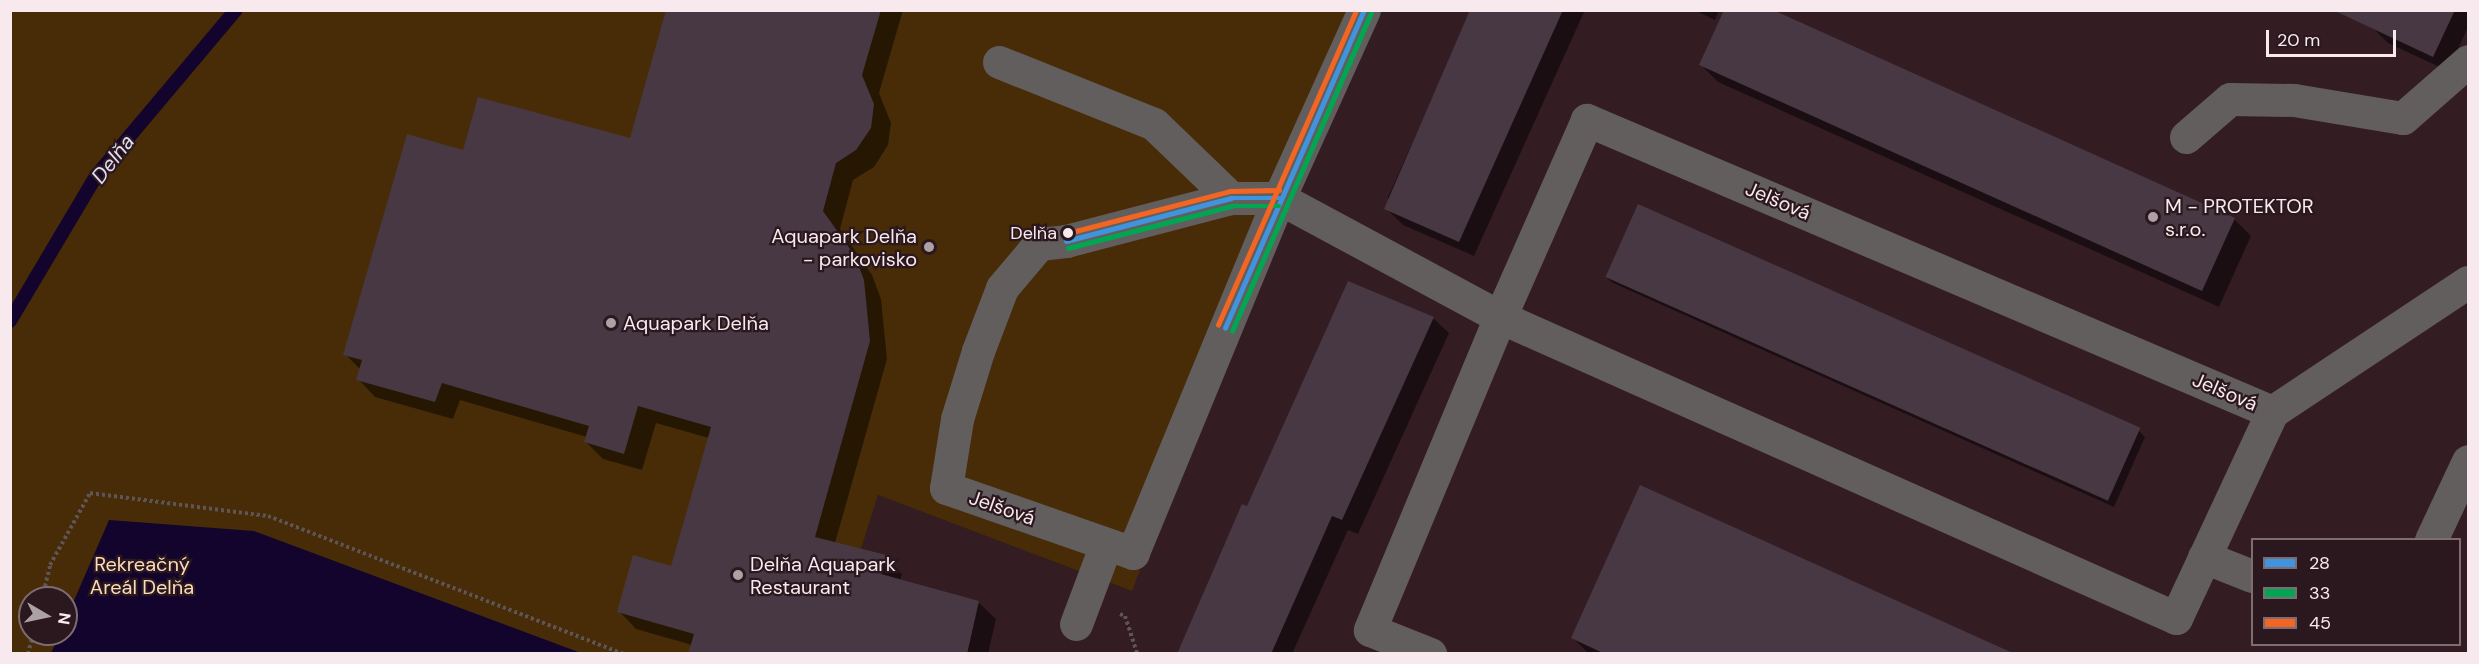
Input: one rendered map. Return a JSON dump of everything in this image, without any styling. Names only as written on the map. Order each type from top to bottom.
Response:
[{"type":"lane","name":"Jelšová","points":[[1364,10],[1279,198],[1133,554],[946,488],[957,419],[978,351],[1002,288],[1039,244],[1066,241],[1232,198],[1279,198],[1500,317],[2176,618],[2272,412],[1587,120],[1500,317],[1370,630],[1430,654]]},
{"type":"lane","points":[[2186,137],[2230,99],[2294,100],[2403,118],[2469,61]]},
{"type":"lane","points":[[999,62],[1154,124],[1232,198]]},
{"type":"lane","points":[[2272,412],[2469,282]]},
{"type":"lane","points":[[2433,538],[2469,461]]},
{"type":"lane","points":[[1076,624],[1106,544]]},
{"type":"lane","points":[[2204,557],[2251,575]]},
{"type":"path","points":[[45,586],[50,565],[90,492],[268,516],[623,654]]},
{"type":"path","points":[[1125,616],[1137,654]]},
{"type":"shaded area","points":[[1360,11],[2468,11],[2468,653],[828,654],[878,495],[1131,591],[1279,198]]},
{"type":"shaded area","name":"Rekreačný Areál Delňa","points":[[109,520],[254,531],[581,653],[51,653],[54,646],[78,646],[78,591]]},
{"type":"green space","points":[[10,11],[1360,11],[1279,198],[1132,591],[878,495],[828,654],[11,653]]},
{"type":"building","name":"Aquapark Delňa","points":[[666,10],[881,10],[862,75],[874,104],[871,128],[856,150],[836,163],[823,211],[855,256],[864,280],[870,341],[815,537],[886,555],[881,574],[979,601],[967,654],[688,654],[694,634],[617,612],[633,555],[671,566],[711,427],[638,406],[624,454],[584,442],[589,426],[442,383],[435,402],[356,380],[362,360],[343,355],[407,134],[463,150],[478,97],[630,138]]},
{"type":"building","points":[[1470,10],[1563,10],[1459,242],[1384,209]]},
{"type":"building","points":[[1724,10],[1773,10],[2235,218],[2202,291],[1699,65]]},
{"type":"building","points":[[2333,10],[2455,10],[2433,57]]},
{"type":"building","points":[[1638,204],[2140,428],[2108,501],[1605,277]]},
{"type":"building","points":[[1348,281],[1434,317],[1342,520],[1332,516],[1271,654],[1177,654],[1242,504],[1247,506]]},
{"type":"building","points":[[1640,485],[2015,654],[1605,654],[1571,638]]},
{"type":"waterway","name":"Delňa","points":[[10,321],[96,176],[236,10]]},
{"type":"transit line","name":"45","points":[[1218,325],[1356,10]]},
{"type":"transit line","name":"28","points":[[1225,328],[1364,10]]},
{"type":"transit line","name":"33","points":[[1232,331],[1371,13]]},
{"type":"transit line","name":"45","points":[[1064,234],[1230,191],[1279,190]]},
{"type":"transit line","name":"28","points":[[1066,241],[1231,198],[1279,198]]},
{"type":"transit line","name":"33","points":[[1068,248],[1232,206],[1279,206]]},
{"type":"place","name":"M - PROTEKTOR s.r.o.","points":[[2153,217]]},
{"type":"place","name":"Delňa","points":[[1068,233]]},
{"type":"place","name":"Aquapark Delňa - parkovisko","points":[[929,247]]},
{"type":"place","name":"Aquapark Delňa","points":[[611,323]]},
{"type":"place","name":"Delňa Aquapark Restaurant","points":[[738,575]]}]
